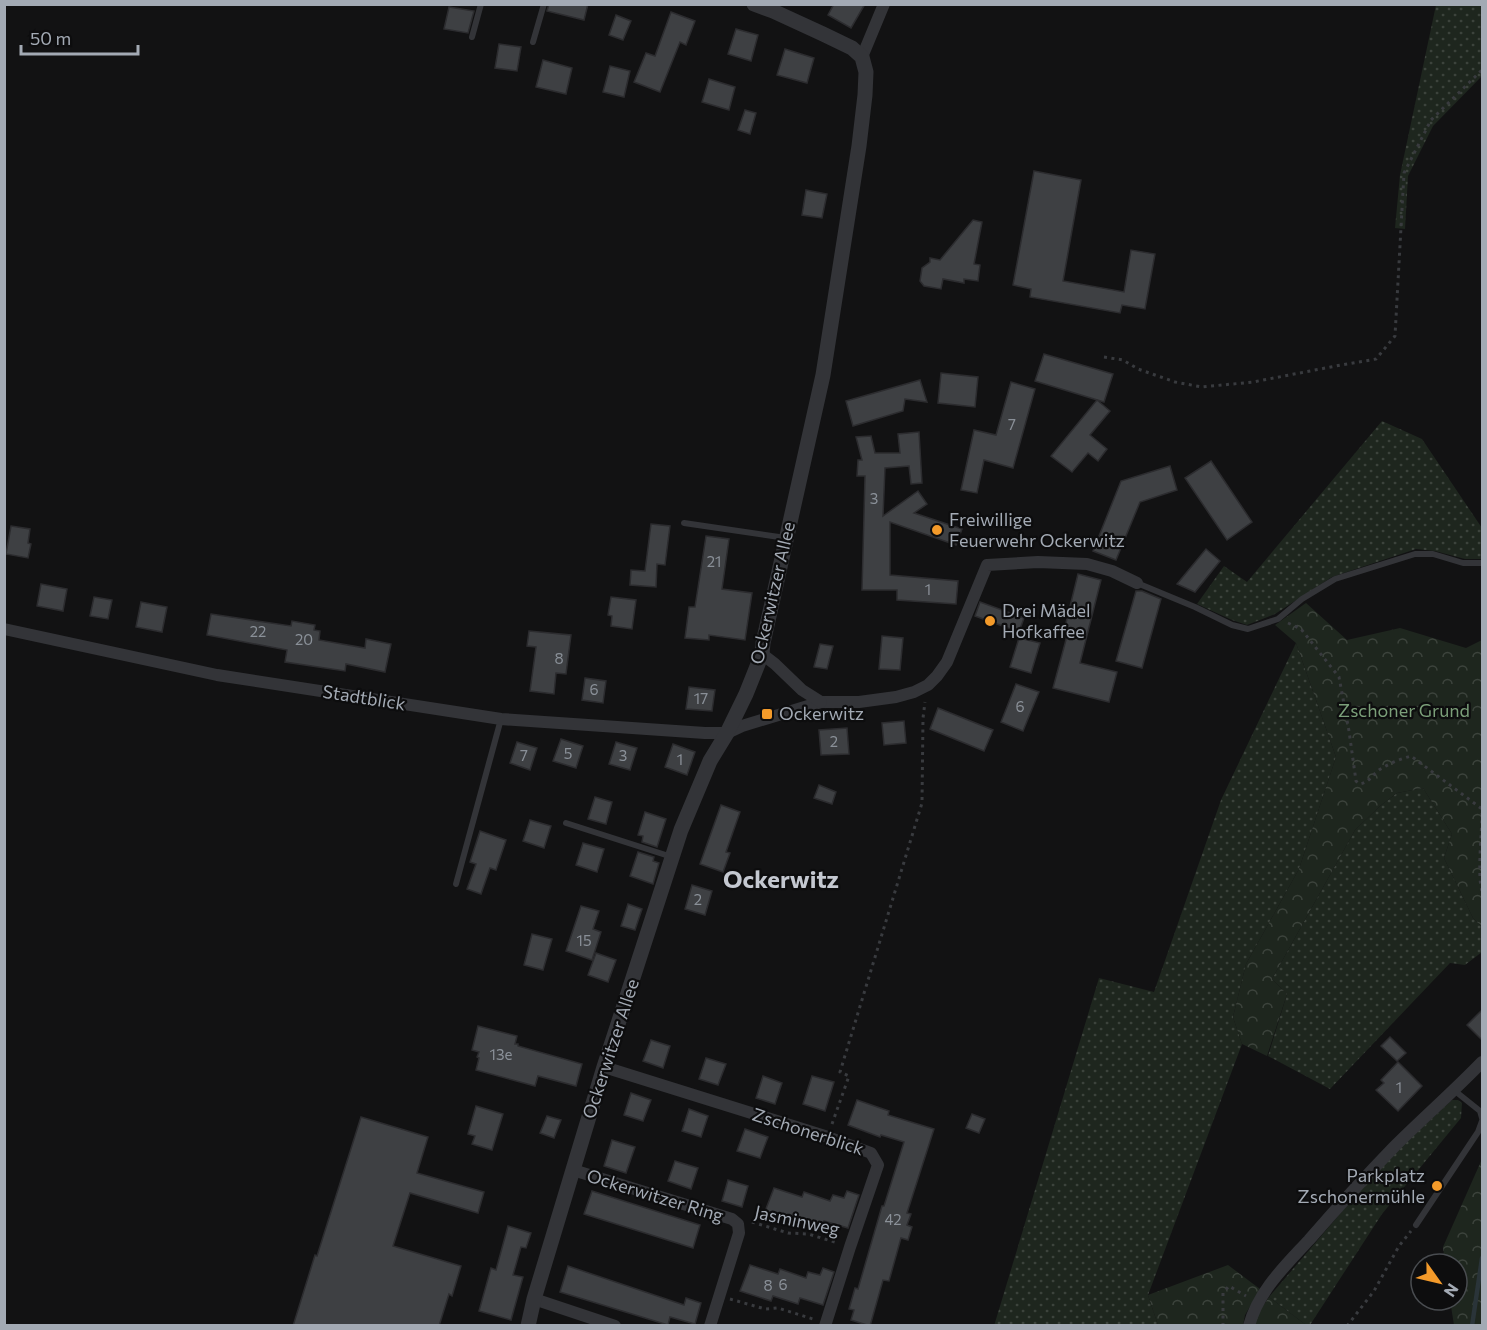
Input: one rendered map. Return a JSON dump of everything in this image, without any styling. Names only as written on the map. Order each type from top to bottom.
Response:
[{"type":"street","points":[[754,4],[824,34],[852,48],[862,57],[884,4]]},
{"type":"street","name":"Ockerwitzer Allee","points":[[528,1326],[534,1299],[604,1067],[681,830],[710,761],[746,694],[762,654],[823,375],[859,146],[866,72],[862,57]]},
{"type":"street","points":[[928,685],[947,662],[987,565],[1038,562],[1087,564],[1112,571],[1137,583]]},
{"type":"street","name":"Stadtblick","points":[[4,629],[217,675],[501,719],[705,733],[727,732],[821,702],[859,702],[896,697],[928,685]]},
{"type":"street","points":[[762,654],[802,690],[821,702]]},
{"type":"street","points":[[1249,1326],[1252,1313],[1269,1285],[1394,1147],[1482,1062]]},
{"type":"street","name":"Zschonerblick","points":[[604,1067],[828,1137],[871,1153],[879,1165],[826,1324]]},
{"type":"street","name":"Ockerwitzer Ring","points":[[573,1170],[732,1219],[738,1224],[739,1233],[710,1326]]},
{"type":"street","points":[[534,1299],[615,1326]]},
{"type":"lane","points":[[472,37],[481,4]]},
{"type":"lane","points":[[533,42],[544,4]]},
{"type":"lane","points":[[684,523],[787,538]]},
{"type":"lane","points":[[1137,583],[1248,630],[1278,619],[1302,599],[1335,579],[1415,554],[1433,554],[1463,563],[1482,562]]},
{"type":"lane","points":[[456,884],[501,719]]},
{"type":"lane","points":[[566,823],[672,857]]},
{"type":"lane","points":[[1416,1225],[1478,1132],[1482,1120],[1480,1112],[1455,1090]]},
{"type":"path","points":[[1104,357],[1123,360],[1138,369],[1175,382],[1202,387],[1253,382],[1376,359],[1395,336],[1404,173],[1431,120],[1482,70]]},
{"type":"path","points":[[1278,619],[1301,629],[1339,677],[1356,781],[1359,784],[1366,783],[1378,770],[1411,756],[1482,811],[1480,858],[1482,891]]},
{"type":"path","points":[[828,1137],[849,1076],[840,1072],[922,803],[922,718],[928,685]]},
{"type":"path","name":"Jasminweg","points":[[738,1224],[751,1222],[788,1233],[808,1234],[850,1247]]},
{"type":"path","points":[[1347,1326],[1374,1291],[1399,1246],[1416,1225]]},
{"type":"path","points":[[1224,1326],[1223,1293],[1229,1287],[1258,1303]]},
{"type":"path","points":[[720,1296],[765,1309],[778,1308],[826,1324]]},
{"type":"green space","points":[[1436,5],[1482,5],[1482,76],[1433,126],[1408,176],[1405,229],[1395,228],[1400,175]]},
{"type":"green space","points":[[1382,421],[1422,439],[1482,528],[1482,559],[1465,559],[1435,551],[1416,549],[1332,577],[1275,614],[1247,625],[1197,604],[1224,566],[1247,582]]},
{"type":"green space","name":"Zschoner Grund","points":[[1306,603],[1347,640],[1400,628],[1466,648],[1482,640],[1482,927],[1473,918],[1444,858],[1452,834],[1423,788],[1397,793],[1355,830],[1272,979],[1287,994],[1267,1056],[1242,1044],[1233,1017],[1246,964],[1299,869],[1336,757],[1296,643],[1275,625]]},
{"type":"green space","points":[[1296,643],[1336,757],[1299,869],[1246,964],[1233,1017],[1242,1044],[1148,1295],[1158,1325],[994,1326],[1099,978],[1154,992],[1221,800]]},
{"type":"green space","points":[[1423,788],[1452,834],[1444,858],[1473,918],[1482,927],[1482,952],[1465,965],[1450,963],[1330,1089],[1268,1056],[1287,994],[1272,979],[1355,830],[1397,793]]},
{"type":"green space","points":[[1452,1100],[1462,1103],[1461,1118],[1382,1214],[1310,1325],[1306,1325],[1269,1297],[1399,1149]]},
{"type":"green space","points":[[1482,1159],[1482,1325],[1454,1325],[1452,1312],[1469,1312],[1469,1252],[1444,1252],[1443,1247]]},
{"type":"green space","points":[[1228,1265],[1260,1289],[1245,1315],[1243,1325],[1158,1325],[1148,1295]]},
{"type":"green space","points":[[1269,1297],[1306,1325],[1254,1326],[1257,1315]]},
{"type":"building","points":[[549,4],[588,4],[584,20],[547,11]]},
{"type":"building","points":[[834,4],[865,4],[851,28],[828,15]]},
{"type":"building","points":[[449,7],[474,11],[468,33],[444,29]]},
{"type":"building","points":[[671,12],[695,21],[686,45],[680,42],[660,92],[634,82],[646,53],[655,56]]},
{"type":"building","points":[[616,15],[631,21],[623,40],[609,35]]},
{"type":"building","points":[[736,29],[758,35],[751,61],[728,54]]},
{"type":"building","points":[[499,44],[521,47],[517,71],[495,68]]},
{"type":"building","points":[[785,49],[814,58],[807,83],[777,75]]},
{"type":"building","points":[[543,60],[572,68],[566,94],[536,87]]},
{"type":"building","points":[[610,66],[630,71],[624,97],[603,92]]},
{"type":"building","points":[[709,79],[735,87],[729,110],[702,102]]},
{"type":"building","points":[[745,110],[756,113],[750,134],[738,130]]},
{"type":"building","points":[[1034,171],[1081,180],[1063,281],[1124,292],[1131,250],[1155,254],[1145,309],[1122,305],[1120,313],[1030,297],[1031,289],[1013,285]]},
{"type":"building","points":[[806,190],[827,194],[822,218],[802,215]]},
{"type":"building","points":[[973,220],[982,222],[974,264],[980,265],[978,281],[964,279],[964,283],[943,279],[941,289],[924,286],[920,281],[922,268],[930,262],[930,258],[940,260]]},
{"type":"building","points":[[1044,354],[1113,374],[1104,402],[1035,381]]},
{"type":"building","points":[[941,373],[978,377],[975,407],[938,403]]},
{"type":"building","points":[[920,380],[927,402],[905,399],[903,411],[853,426],[846,401]]},
{"type":"building","points":[[1011,382],[1035,389],[1013,468],[984,460],[977,493],[961,490],[974,430],[996,435]]},
{"type":"building","points":[[1097,400],[1110,411],[1090,435],[1107,449],[1098,461],[1088,453],[1072,472],[1051,456]]},
{"type":"building","points":[[919,432],[922,483],[911,484],[909,466],[885,468],[883,516],[918,491],[927,504],[914,513],[962,529],[956,545],[890,522],[890,575],[958,581],[956,604],[897,600],[897,590],[862,590],[865,476],[857,476],[858,460],[862,460],[856,437],[871,436],[875,453],[900,453],[898,434]]},
{"type":"building","points":[[1211,461],[1252,522],[1227,540],[1185,478]]},
{"type":"building","points":[[1170,466],[1177,490],[1140,502],[1116,560],[1093,551],[1121,481]]},
{"type":"building","points":[[651,524],[670,526],[665,565],[657,564],[656,587],[630,585],[631,570],[645,571]]},
{"type":"building","points":[[11,526],[30,529],[28,543],[31,544],[28,558],[6,554]]},
{"type":"building","points":[[706,536],[729,539],[722,589],[752,593],[745,640],[709,635],[709,640],[685,638],[689,607],[695,607]]},
{"type":"building","points":[[1206,549],[1220,561],[1195,592],[1177,584]]},
{"type":"building","points":[[1078,574],[1101,580],[1080,663],[1117,672],[1109,702],[1053,688],[1067,636],[1063,635]]},
{"type":"building","points":[[41,584],[67,589],[63,611],[37,606]]},
{"type":"building","points":[[1136,591],[1142,591],[1161,599],[1142,668],[1116,661]]},
{"type":"building","points":[[94,597],[112,600],[108,619],[90,616]]},
{"type":"building","points":[[611,597],[636,600],[632,629],[611,626],[612,616],[608,615]]},
{"type":"building","points":[[141,602],[167,607],[162,632],[136,627]]},
{"type":"building","points":[[980,602],[1024,618],[1019,632],[975,616]]},
{"type":"building","points":[[211,614],[291,626],[292,621],[315,625],[314,630],[320,631],[319,640],[365,648],[366,639],[391,644],[385,672],[346,664],[345,671],[285,662],[287,650],[207,635]]},
{"type":"building","points":[[529,631],[571,635],[566,674],[556,673],[554,694],[530,691],[536,647],[527,646]]},
{"type":"building","points":[[882,636],[903,638],[900,670],[879,669]]},
{"type":"building","points":[[1019,638],[1040,643],[1031,673],[1010,667]]},
{"type":"building","points":[[820,644],[833,646],[827,669],[814,667]]},
{"type":"building","points":[[585,678],[606,681],[603,703],[582,700]]},
{"type":"building","points":[[1016,684],[1039,692],[1023,731],[1001,722]]},
{"type":"building","points":[[689,687],[715,690],[712,711],[686,709]]},
{"type":"building","points":[[938,708],[993,730],[984,751],[930,729]]},
{"type":"building","points":[[904,721],[906,743],[884,745],[882,723]]},
{"type":"building","points":[[847,728],[849,754],[821,755],[819,730]]},
{"type":"building","points":[[561,739],[583,746],[576,768],[553,761]]},
{"type":"building","points":[[517,742],[537,748],[530,770],[510,763]]},
{"type":"building","points":[[616,742],[637,748],[630,770],[609,764]]},
{"type":"building","points":[[673,744],[695,752],[687,775],[665,767]]},
{"type":"building","points":[[819,785],[836,792],[832,804],[814,798]]},
{"type":"building","points":[[595,797],[612,802],[606,824],[588,819]]},
{"type":"building","points":[[721,805],[740,812],[726,852],[730,853],[723,872],[700,864]]},
{"type":"building","points":[[645,812],[666,819],[657,847],[642,842],[643,836],[638,835]]},
{"type":"building","points":[[530,820],[551,826],[544,848],[523,841]]},
{"type":"building","points":[[480,831],[506,840],[496,870],[490,868],[481,894],[467,889],[476,864],[470,862]]},
{"type":"building","points":[[583,843],[604,849],[597,872],[576,865]]},
{"type":"building","points":[[638,852],[654,857],[653,861],[659,863],[653,884],[630,876]]},
{"type":"building","points":[[692,885],[712,891],[705,915],[685,909]]},
{"type":"building","points":[[628,904],[642,909],[635,930],[621,926]]},
{"type":"building","points":[[581,906],[599,911],[593,929],[601,932],[592,960],[566,951]]},
{"type":"building","points":[[532,934],[552,939],[543,970],[524,965]]},
{"type":"building","points":[[596,953],[616,960],[608,982],[588,975]]},
{"type":"building","points":[[1482,1010],[1482,1040],[1467,1025]]},
{"type":"building","points":[[478,1026],[517,1036],[515,1044],[518,1046],[582,1064],[576,1086],[538,1076],[535,1086],[476,1070],[479,1052],[472,1050]]},
{"type":"building","points":[[1390,1037],[1406,1053],[1397,1061],[1381,1046]]},
{"type":"building","points":[[651,1040],[670,1046],[663,1068],[643,1061]]},
{"type":"building","points":[[706,1058],[726,1064],[718,1085],[699,1079]]},
{"type":"building","points":[[1398,1062],[1422,1086],[1398,1111],[1376,1090],[1384,1083],[1381,1080]]},
{"type":"building","points":[[763,1076],[782,1083],[775,1104],[756,1098]]},
{"type":"building","points":[[812,1076],[834,1082],[825,1111],[803,1104]]},
{"type":"building","points":[[631,1093],[651,1100],[643,1121],[624,1115]]},
{"type":"building","points":[[857,1100],[889,1111],[888,1115],[934,1129],[907,1213],[911,1214],[907,1225],[912,1227],[908,1240],[901,1238],[889,1281],[883,1280],[870,1326],[851,1320],[854,1310],[849,1309],[855,1288],[858,1289],[882,1206],[884,1206],[904,1142],[881,1135],[880,1137],[848,1125]]},
{"type":"building","points":[[476,1106],[503,1114],[492,1150],[472,1144],[475,1136],[468,1134]]},
{"type":"building","points":[[689,1109],[708,1116],[701,1137],[682,1131]]},
{"type":"building","points":[[972,1114],[985,1119],[979,1133],[966,1128]]},
{"type":"building","points":[[547,1116],[561,1120],[554,1138],[540,1133]]},
{"type":"building","points":[[361,1117],[428,1137],[417,1173],[484,1192],[478,1213],[410,1193],[393,1246],[461,1266],[452,1296],[449,1294],[439,1326],[293,1326]]},
{"type":"building","points":[[745,1129],[768,1137],[760,1158],[737,1151]]},
{"type":"building","points":[[612,1140],[635,1147],[626,1173],[604,1166]]},
{"type":"building","points":[[675,1161],[698,1168],[691,1189],[668,1181]]},
{"type":"building","points":[[728,1180],[748,1186],[742,1207],[722,1201]]},
{"type":"building","points":[[774,1188],[802,1197],[804,1192],[830,1201],[833,1195],[844,1198],[847,1191],[859,1195],[848,1228],[824,1221],[822,1227],[797,1219],[795,1224],[764,1214]]},
{"type":"building","points":[[592,1191],[700,1225],[693,1248],[584,1214]]},
{"type":"building","points":[[508,1226],[531,1233],[526,1248],[521,1247],[513,1275],[523,1277],[511,1320],[479,1311],[491,1268],[496,1270]]},
{"type":"building","points":[[750,1265],[778,1274],[780,1269],[806,1278],[808,1272],[820,1275],[823,1268],[834,1272],[823,1305],[800,1298],[798,1304],[773,1296],[771,1301],[740,1291]]},
{"type":"building","points":[[568,1266],[684,1305],[686,1298],[701,1303],[695,1324],[670,1317],[668,1325],[560,1292]]},
{"type":"waterway","points":[[1472,1326],[1482,1258]]},
{"type":"place","name":"Freiwillige Feuerwehr Ockerwitz","points":[[937,530]]},
{"type":"place","name":"Drei Mädel Hofkaffee","points":[[990,621]]},
{"type":"place","name":"Ockerwitz","points":[[767,714]]},
{"type":"place","name":"Parkplatz Zschonermühle","points":[[1437,1186]]},
{"type":"district","name":"Ockerwitz","points":[[781,880]]}]
